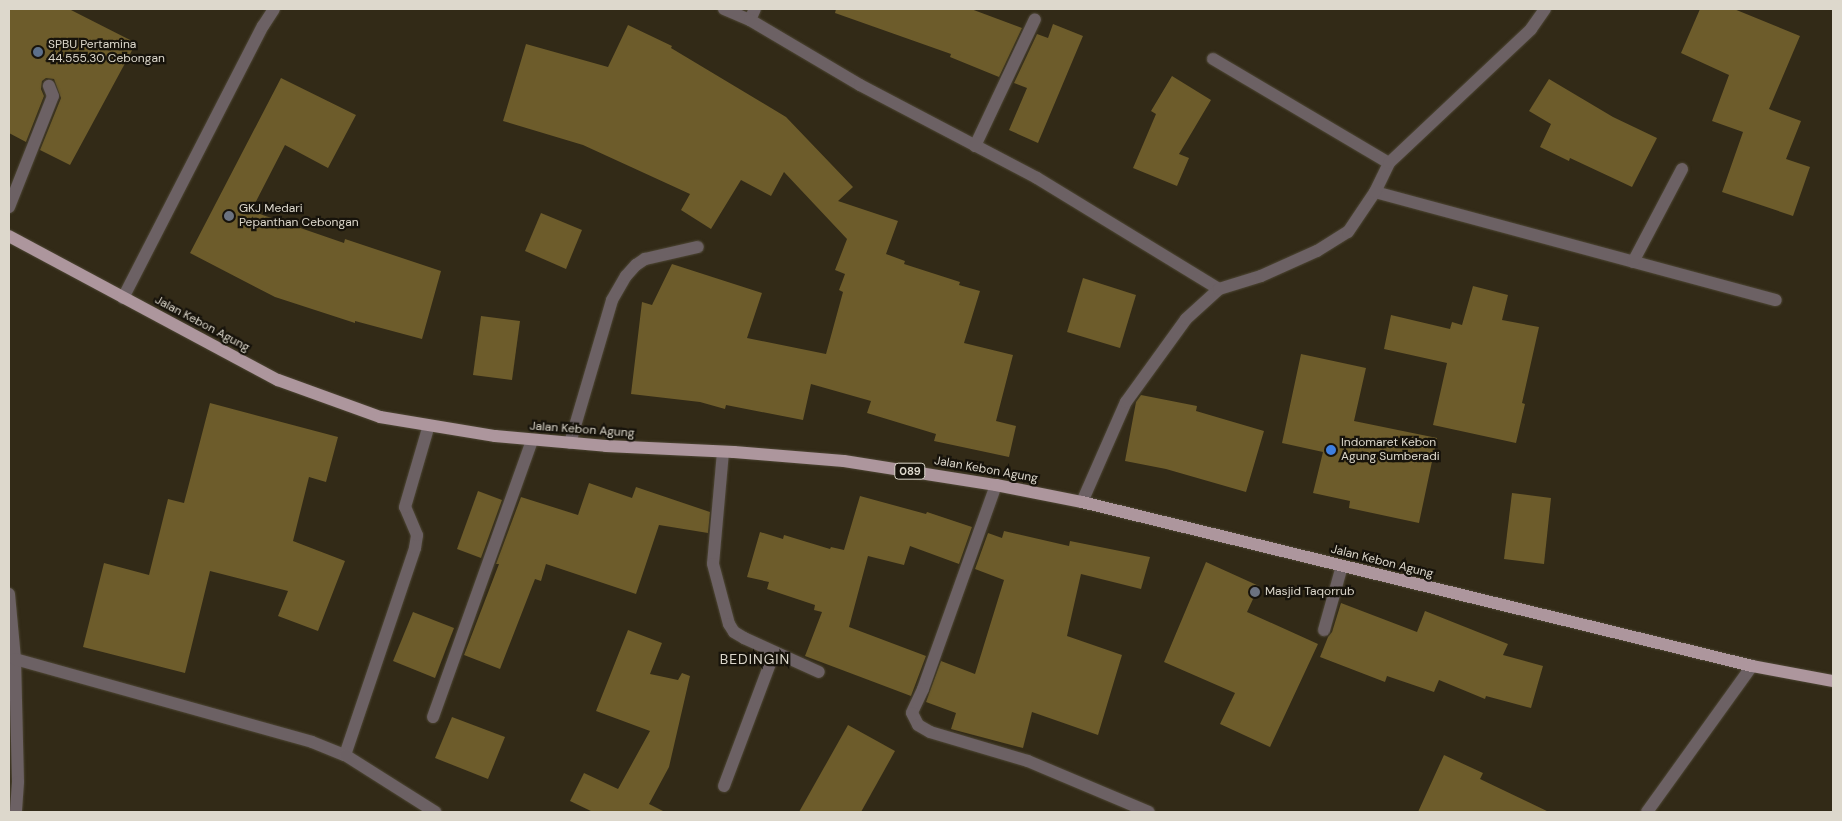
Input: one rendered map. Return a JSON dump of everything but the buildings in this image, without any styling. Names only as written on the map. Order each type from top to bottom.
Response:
[{"type":"main road","name":"Jalan Kebon Agung","points":[[9,236],[278,380],[380,418],[532,440],[844,461],[996,485],[1082,502],[1752,666],[1833,680]]},
{"type":"street","points":[[123,298],[263,26],[274,9]]},
{"type":"street","points":[[724,9],[753,15],[860,85],[1037,178],[1219,288]]},
{"type":"street","points":[[1082,502],[1126,402],[1186,320],[1219,288],[1261,276],[1317,252],[1348,232],[1375,192],[1389,163],[1531,30],[1545,9]]},
{"type":"street","points":[[975,146],[1035,19]]},
{"type":"street","points":[[1213,59],[1389,163]]},
{"type":"street","points":[[9,207],[53,96],[49,86]]},
{"type":"street","points":[[1633,262],[1682,169]]},
{"type":"street","points":[[1375,192],[1776,300]]},
{"type":"street","points":[[570,443],[612,300],[626,276],[636,265],[645,259],[698,246]]},
{"type":"street","points":[[345,755],[415,548],[417,535],[405,507],[429,425]]},
{"type":"street","points":[[433,717],[532,440]]},
{"type":"street","points":[[723,452],[713,564],[724,613],[734,632],[774,654],[819,672]]},
{"type":"street","points":[[996,485],[923,689],[912,713],[918,725],[930,732],[1028,761],[1149,812]]},
{"type":"street","points":[[1324,630],[1342,566]]},
{"type":"street","points":[[9,594],[15,659],[18,782],[16,812]]},
{"type":"street","points":[[724,786],[774,654]]},
{"type":"street","points":[[15,659],[312,742],[345,755],[435,812]]},
{"type":"street","points":[[1647,812],[1752,666]]},
{"type":"place","name":"SPBU Pertamina 44.555.30 Cebongan","points":[[38,52]]},
{"type":"place","name":"GKJ Medari Pepanthan Cebongan","points":[[229,216]]},
{"type":"place","name":"Indomaret Kebon Agung Sumberadi","points":[[1331,450]]},
{"type":"place","name":"Masjid Taqorrub","points":[[1255,592]]},
{"type":"district","name":"BEDINGIN","points":[[755,659]]}]
